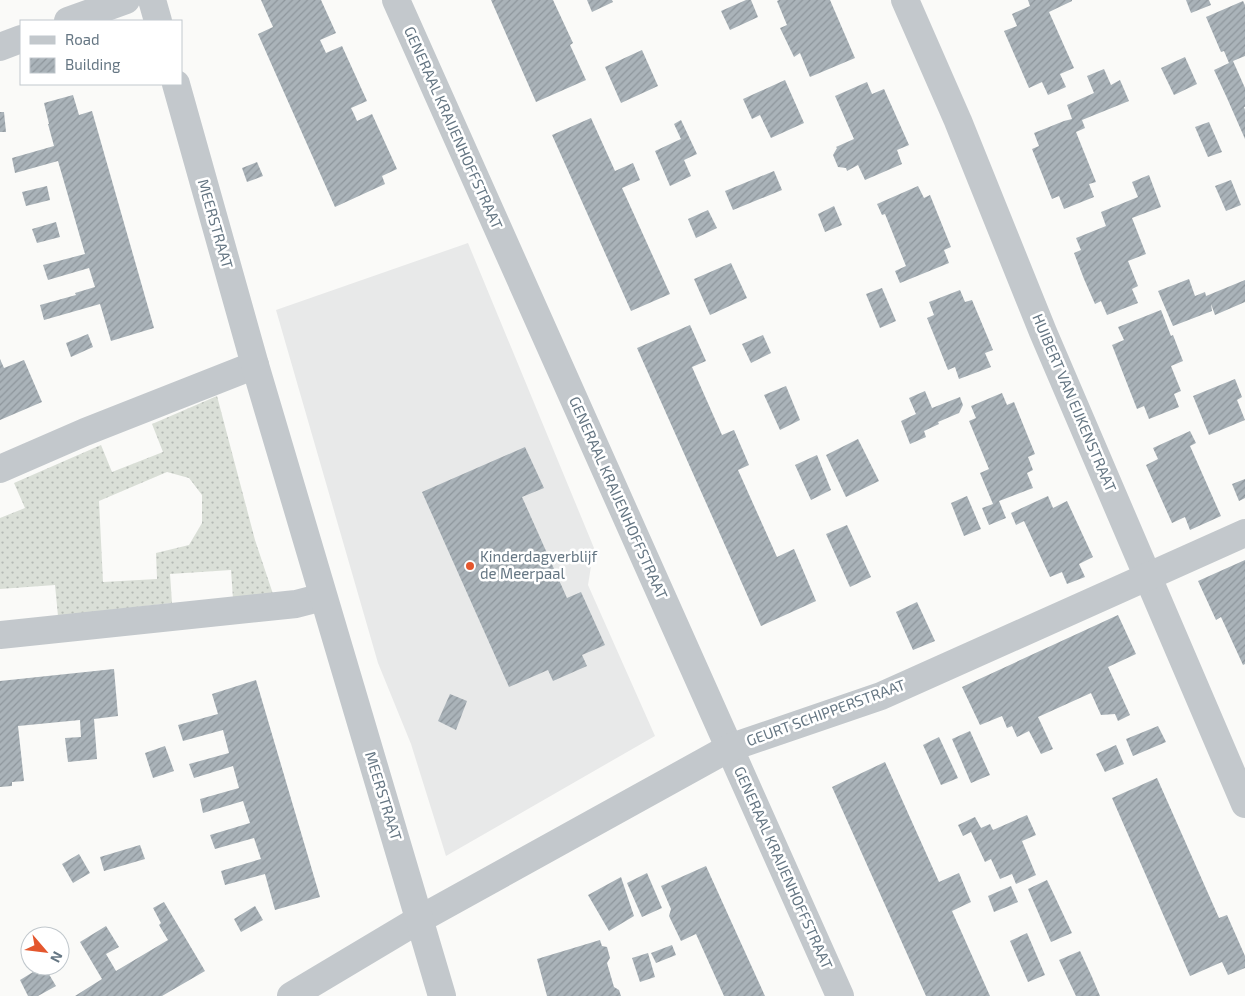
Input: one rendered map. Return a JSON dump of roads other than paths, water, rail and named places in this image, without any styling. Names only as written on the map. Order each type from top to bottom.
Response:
[{"type":"street","points":[[71,20],[126,0]]},
{"type":"street","points":[[152,0],[158,20]]},
{"type":"street","name":"GENERAAL KRAIJENHOFFSTRAAT","points":[[396,0],[840,996]]},
{"type":"street","name":"HUIBERT VAN EIJKENSTRAAT","points":[[905,0],[958,121],[1147,577],[1245,804]]},
{"type":"street","points":[[0,47],[20,39]]},
{"type":"street","name":"MEERSTRAAT","points":[[176,85],[255,365],[442,996]]},
{"type":"street","points":[[0,469],[85,432],[255,365]]},
{"type":"street","name":"GEURT SCHIPPERSTRAAT","points":[[291,996],[420,919],[729,748],[881,696],[1245,533]]},
{"type":"street","points":[[0,635],[296,604],[323,597]]},
{"type":"place","name":"Kinderdagverblijf de Meerpaal","points":[[470,566]]}]
